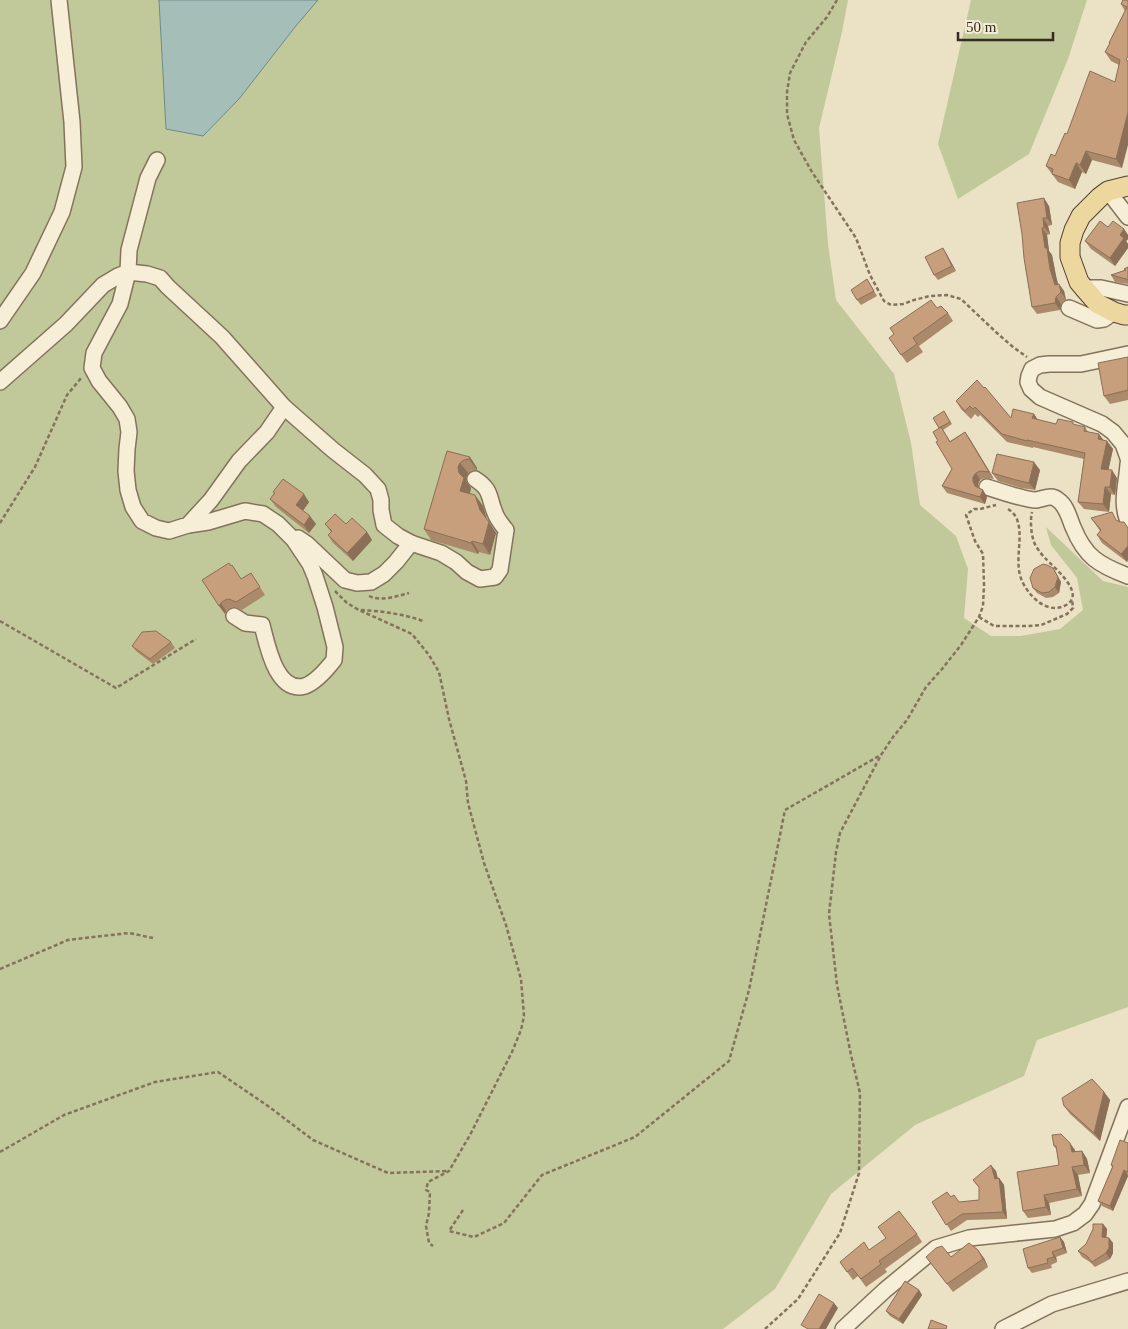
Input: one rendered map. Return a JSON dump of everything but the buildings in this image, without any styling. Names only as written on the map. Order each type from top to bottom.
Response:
[{"type":"main road","points":[[1121,313],[1098,304],[1084,288],[1070,257],[1070,243],[1081,216],[1100,197],[1108,191],[1128,186]]},
{"type":"street","points":[[0,322],[33,273],[62,212],[74,167],[72,122],[59,0]]},
{"type":"street","points":[[157,160],[148,178],[129,250],[123,274],[120,304],[94,353],[92,368],[99,381],[127,419],[129,432],[126,471],[128,490],[133,507],[142,521],[156,528],[169,530],[208,522],[245,510],[263,514],[307,544],[345,580],[358,583],[371,582],[384,574],[411,543]]},
{"type":"street","points":[[1108,191],[1128,217]]},
{"type":"street","points":[[0,382],[66,324],[103,285],[123,274],[147,274],[160,278],[222,337],[284,408],[365,475],[378,489],[384,526],[411,543],[441,553],[480,579],[495,577],[500,570],[506,530],[495,514],[490,494],[483,484],[475,479]]},
{"type":"street","points":[[1084,288],[1101,288],[1128,294]]},
{"type":"street","points":[[1069,308],[1096,320],[1121,313]]},
{"type":"street","points":[[1128,354],[1081,364],[1040,365],[1032,369],[1028,382],[1031,389],[1040,397],[1102,424],[1113,432],[1123,444],[1128,458]]},
{"type":"street","points":[[188,525],[211,500],[239,461],[267,432],[284,408]]},
{"type":"street","points":[[1128,464],[1124,500],[1125,514],[1128,521]]},
{"type":"street","points":[[987,487],[1025,497],[1058,499],[1066,508],[1079,543],[1094,560],[1128,576]]},
{"type":"street","points":[[234,616],[246,623],[262,625],[274,666],[281,678],[288,684],[297,687],[306,686],[317,678],[334,660],[335,647],[316,576],[294,540],[278,524]]},
{"type":"street","points":[[843,1329],[885,1290],[936,1248],[969,1238],[1055,1229],[1073,1223],[1085,1214],[1092,1204],[1128,1107]]},
{"type":"street","points":[[1003,1329],[1052,1304],[1128,1281]]},
{"type":"path","points":[[837,0],[827,17],[806,42],[790,73],[787,92],[787,114],[794,140],[812,172],[856,238],[877,291],[884,301],[891,305],[903,304],[930,296],[947,295],[961,299],[1005,341],[1040,365]]},
{"type":"path","points":[[0,523],[35,467],[66,395],[78,380],[92,368]]},
{"type":"path","points":[[979,616],[994,626],[1041,625],[1067,614],[1073,608],[1072,592],[1067,580],[1044,557],[1034,542],[1030,519],[1037,499]]},
{"type":"path","points":[[765,1329],[798,1299],[840,1233],[859,1173],[860,1093],[837,985],[829,914],[836,852],[840,833],[881,755],[906,720],[926,687],[961,645],[983,606],[983,554],[975,540],[966,515],[974,509],[996,505],[1008,509],[1015,515],[1018,524],[1018,570],[1031,594],[1046,606],[1055,608],[1069,603],[1072,597]]},
{"type":"path","points":[[331,588],[346,603],[412,634],[430,655],[439,672],[449,719],[466,781],[468,803],[484,863],[506,926],[521,979],[524,1016],[521,1030],[512,1052],[474,1127],[449,1171],[428,1182],[426,1190],[430,1192],[426,1226],[429,1243],[433,1246]]},
{"type":"path","points":[[359,610],[381,611],[409,616],[423,621]]},
{"type":"path","points":[[0,621],[116,688],[196,639]]},
{"type":"path","points":[[463,1210],[449,1232],[474,1238],[504,1223],[542,1175],[635,1138],[729,1062],[749,990],[785,810],[881,755]]},
{"type":"path","points":[[0,969],[68,940],[129,933],[153,938]]},
{"type":"path","points":[[0,1152],[64,1115],[155,1082],[218,1072],[313,1140],[388,1173],[449,1171]]},
{"type":"green space","points":[[0,0],[848,0],[819,128],[828,244],[836,300],[894,374],[911,443],[920,505],[956,536],[968,569],[964,618],[991,636],[1021,636],[1060,629],[1083,610],[1077,578],[1051,545],[1046,527],[1103,581],[1128,587],[1128,1007],[1037,1040],[1024,1076],[915,1125],[831,1194],[775,1289],[723,1329],[0,1329]]},
{"type":"green space","points":[[971,0],[1087,0],[1068,59],[1029,154],[958,199],[938,144]]},
{"type":"water","points":[[159,0],[318,0],[239,99],[203,136],[166,129]]}]
